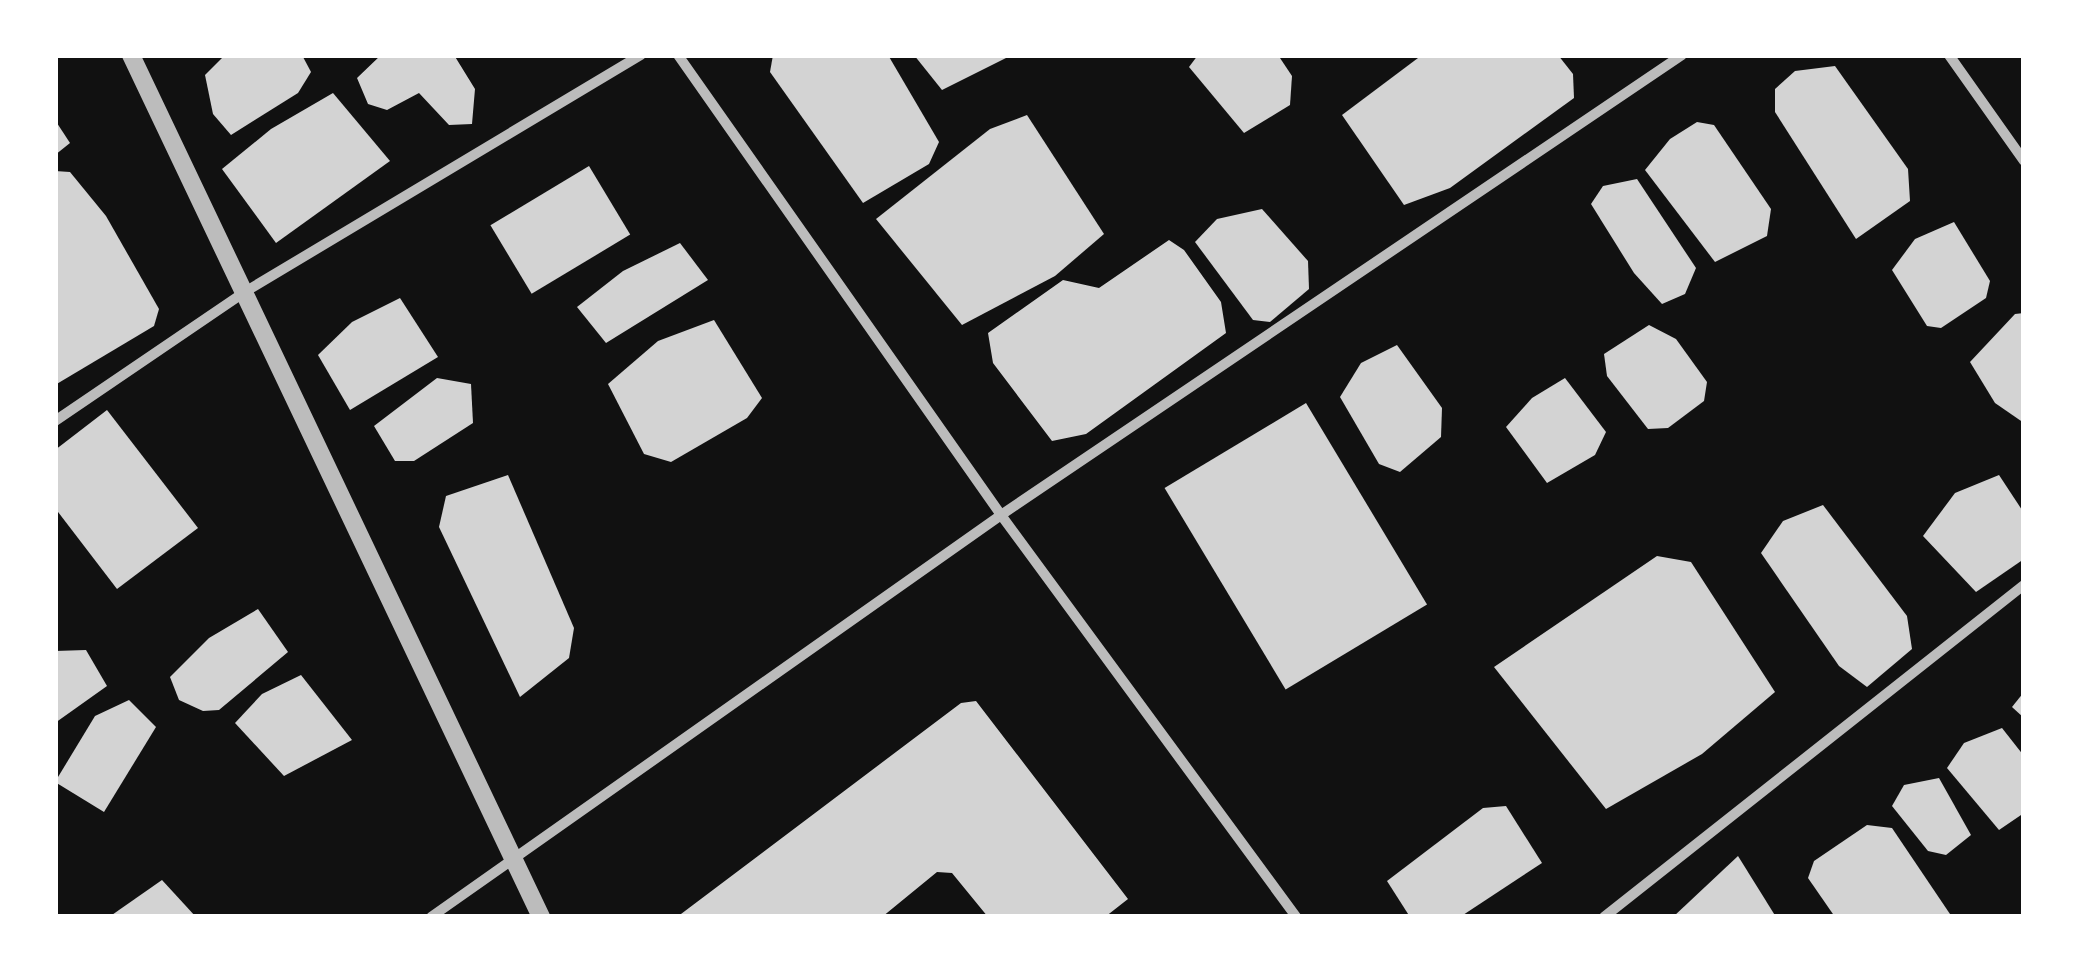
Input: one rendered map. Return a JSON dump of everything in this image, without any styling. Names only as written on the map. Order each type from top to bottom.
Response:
[{"type":"street","points":[[132,55],[540,917]]},
{"type":"street","points":[[55,421],[243,292],[641,55]]},
{"type":"street","points":[[678,55],[1001,515],[1296,917]]},
{"type":"street","points":[[431,917],[1001,515],[1682,55]]},
{"type":"street","points":[[1949,55],[2024,161]]},
{"type":"street","points":[[1604,917],[2024,585]]},
{"type":"building","points":[[225,55],[302,55],[311,72],[298,93],[231,135],[213,114],[205,75]]},
{"type":"building","points":[[381,55],[454,55],[475,89],[472,124],[449,125],[419,93],[387,110],[368,104],[357,78]]},
{"type":"building","points":[[773,55],[888,55],[939,142],[929,164],[863,203],[770,72]]},
{"type":"building","points":[[914,55],[1012,55],[942,90]]},
{"type":"building","points":[[1198,55],[1278,55],[1292,76],[1290,105],[1244,133],[1189,67]]},
{"type":"building","points":[[1422,55],[1558,55],[1573,74],[1574,98],[1450,188],[1404,205],[1342,115]]},
{"type":"building","points":[[1835,66],[1908,169],[1910,201],[1856,239],[1775,112],[1775,89],[1795,71]]},
{"type":"building","points":[[333,93],[390,161],[276,243],[222,169],[271,129]]},
{"type":"building","points":[[1027,115],[1104,234],[1055,276],[962,325],[876,219],[990,129]]},
{"type":"building","points":[[55,120],[70,143],[55,155]]},
{"type":"building","points":[[1697,122],[1714,125],[1771,209],[1767,236],[1715,262],[1645,170],[1670,139]]},
{"type":"building","points":[[589,166],[630,235],[532,294],[490,225]]},
{"type":"building","points":[[55,171],[70,172],[106,216],[159,309],[154,326],[55,385]]},
{"type":"building","points":[[1637,179],[1696,268],[1685,294],[1662,304],[1634,273],[1591,204],[1603,186]]},
{"type":"building","points":[[1262,209],[1308,261],[1309,289],[1270,322],[1253,320],[1195,242],[1217,219]]},
{"type":"building","points":[[1954,222],[1990,281],[1986,298],[1941,328],[1927,326],[1892,270],[1915,239]]},
{"type":"building","points":[[1169,240],[1184,250],[1221,302],[1226,333],[1086,434],[1052,441],[993,363],[988,333],[1063,280],[1099,288]]},
{"type":"building","points":[[680,243],[708,280],[606,343],[577,307],[623,271]]},
{"type":"building","points":[[400,298],[438,357],[350,410],[318,355],[352,322]]},
{"type":"building","points":[[2024,313],[2024,423],[1995,403],[1970,362],[2015,314]]},
{"type":"building","points":[[714,320],[762,398],[747,418],[671,462],[644,454],[608,384],[658,341]]},
{"type":"building","points":[[1649,325],[1676,339],[1707,382],[1704,401],[1668,428],[1648,429],[1607,376],[1604,354]]},
{"type":"building","points":[[1397,345],[1442,408],[1441,437],[1400,472],[1379,464],[1340,397],[1361,363]]},
{"type":"building","points":[[437,378],[471,384],[473,423],[414,461],[395,461],[374,426]]},
{"type":"building","points":[[1565,378],[1606,432],[1595,455],[1547,483],[1506,427],[1532,398]]},
{"type":"building","points":[[1306,403],[1427,604],[1286,689],[1165,488]]},
{"type":"building","points":[[107,410],[198,528],[117,589],[55,508],[55,450]]},
{"type":"building","points":[[508,475],[574,628],[569,658],[520,697],[439,527],[446,496]]},
{"type":"building","points":[[1999,475],[2024,513],[2024,559],[1976,592],[1923,536],[1955,493]]},
{"type":"building","points":[[1823,505],[1907,616],[1912,649],[1867,687],[1839,666],[1761,553],[1783,521]]},
{"type":"building","points":[[1657,556],[1691,562],[1775,692],[1702,754],[1606,809],[1494,667]]},
{"type":"building","points":[[258,609],[288,652],[219,710],[203,711],[179,700],[170,677],[209,638]]},
{"type":"building","points":[[86,650],[107,686],[55,723],[55,651]]},
{"type":"building","points":[[301,675],[352,740],[284,776],[235,723],[262,694]]},
{"type":"building","points":[[2024,692],[2024,718],[2012,707]]},
{"type":"building","points":[[129,700],[156,727],[104,812],[55,782],[95,716]]},
{"type":"building","points":[[976,701],[1128,899],[1105,917],[988,917],[952,873],[937,872],[882,917],[677,917],[961,703]]},
{"type":"building","points":[[2002,728],[2024,756],[2024,813],[1999,830],[1947,768],[1964,743]]},
{"type":"building","points":[[1939,778],[1971,835],[1946,855],[1928,851],[1892,806],[1904,785]]},
{"type":"building","points":[[1506,806],[1542,863],[1460,917],[1410,917],[1387,881],[1483,808]]},
{"type":"building","points":[[1867,825],[1892,828],[1952,917],[1835,917],[1808,878],[1814,861]]},
{"type":"building","points":[[1738,856],[1776,917],[1673,917]]},
{"type":"building","points":[[162,880],[196,917],[109,917]]}]
